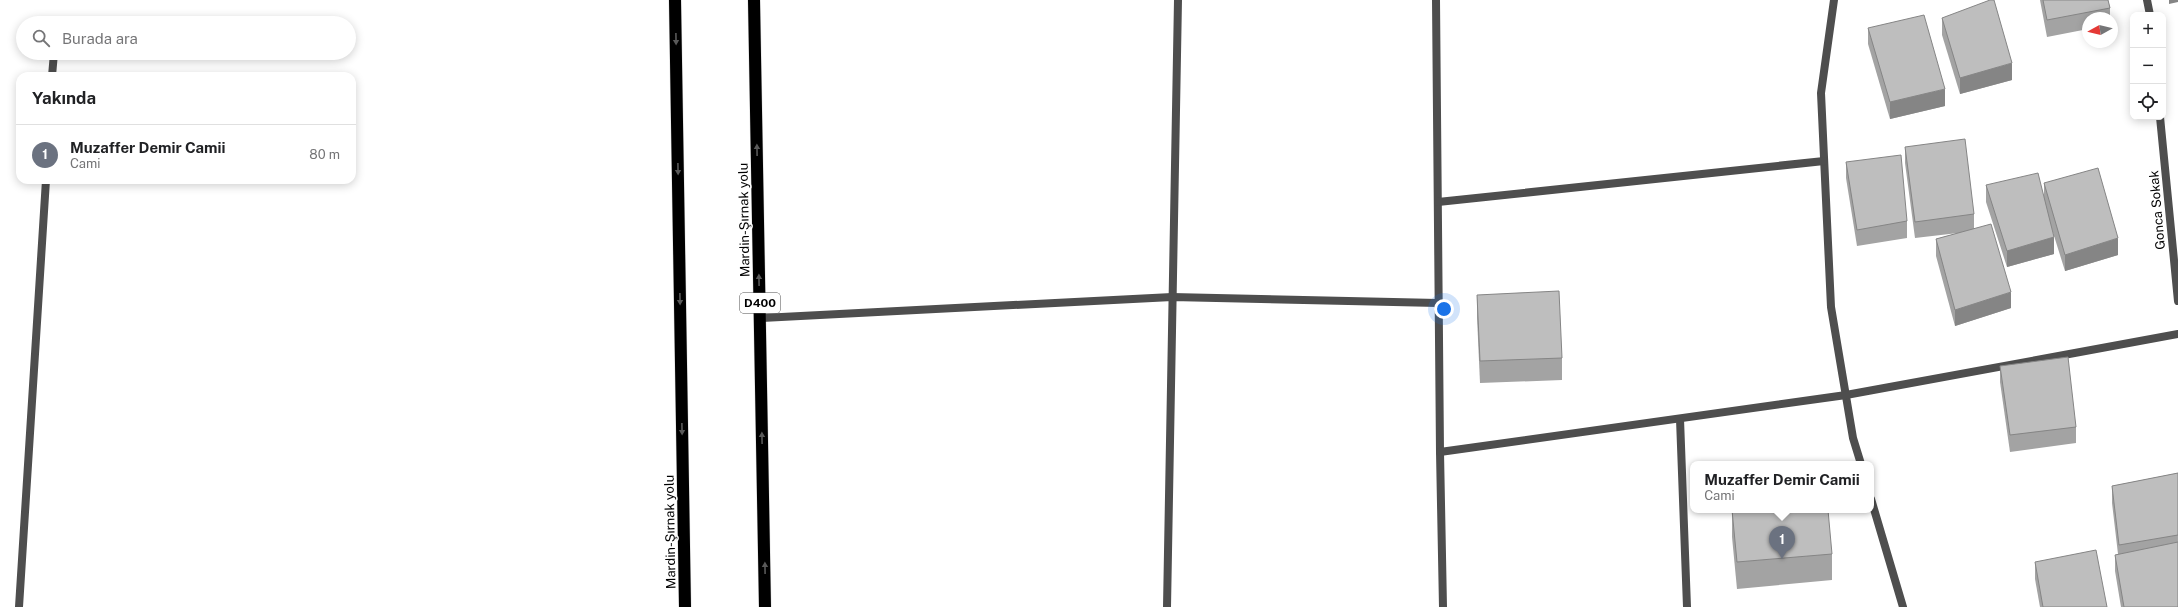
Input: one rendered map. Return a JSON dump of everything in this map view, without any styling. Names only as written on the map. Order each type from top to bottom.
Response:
[{"type":"highway","name":"Mardin-Şırnak yolu","points":[[676,0],[685,607]]},
{"type":"highway","name":"Mardin-Şırnak yolu","points":[[754,0],[766,607]]},
{"type":"street","points":[[1167,607],[1178,0]]},
{"type":"street","points":[[1436,0],[1438,303],[1443,607]]},
{"type":"street","points":[[1834,0],[1821,93],[1830,308],[1853,438],[1860,461]]},
{"type":"street","points":[[2147,0],[2149,12]]},
{"type":"street","points":[[52,72],[53,60]]},
{"type":"street","name":"Gonca Sokak","points":[[2160,120],[2178,301]]},
{"type":"street","points":[[1438,202],[1824,160]]},
{"type":"street","points":[[19,607],[46,184]]},
{"type":"street","points":[[760,318],[1172,297],[1438,303]]},
{"type":"street","points":[[1440,452],[1846,395],[2178,334]]},
{"type":"street","points":[[1680,419],[1687,607]]},
{"type":"street","points":[[1874,509],[1903,607]]},
{"type":"building","points":[[1990,0],[1994,0],[2012,63],[1960,78],[1942,18]]},
{"type":"building","points":[[2043,0],[2108,0],[2110,8],[2082,12],[2082,13],[2047,20]]},
{"type":"building","points":[[1924,15],[1945,89],[1890,102],[1868,28]]},
{"type":"building","points":[[1965,139],[1974,214],[1915,222],[1905,147]]},
{"type":"building","points":[[1901,155],[1907,221],[1857,230],[1846,162]]},
{"type":"building","points":[[2098,168],[2118,238],[2065,255],[2044,183]]},
{"type":"building","points":[[2038,173],[2054,237],[2007,251],[1986,185]]},
{"type":"building","points":[[1991,224],[2011,292],[1955,310],[1936,239]]},
{"type":"building","points":[[1559,291],[1562,358],[1480,361],[1477,295]]},
{"type":"building","points":[[2068,357],[2076,427],[2010,435],[2000,366]]},
{"type":"building","points":[[2178,473],[2178,535],[2119,545],[2112,486]]},
{"type":"building","points":[[1732,513],[1828,513],[1832,554],[1737,562]]},
{"type":"building","points":[[2178,542],[2178,607],[2124,607],[2115,555]]},
{"type":"building","points":[[2096,550],[2107,607],[2043,607],[2035,562]]},
{"type":"place","name":"Muzaffer Demir Camii","points":[[1782,559]]}]
